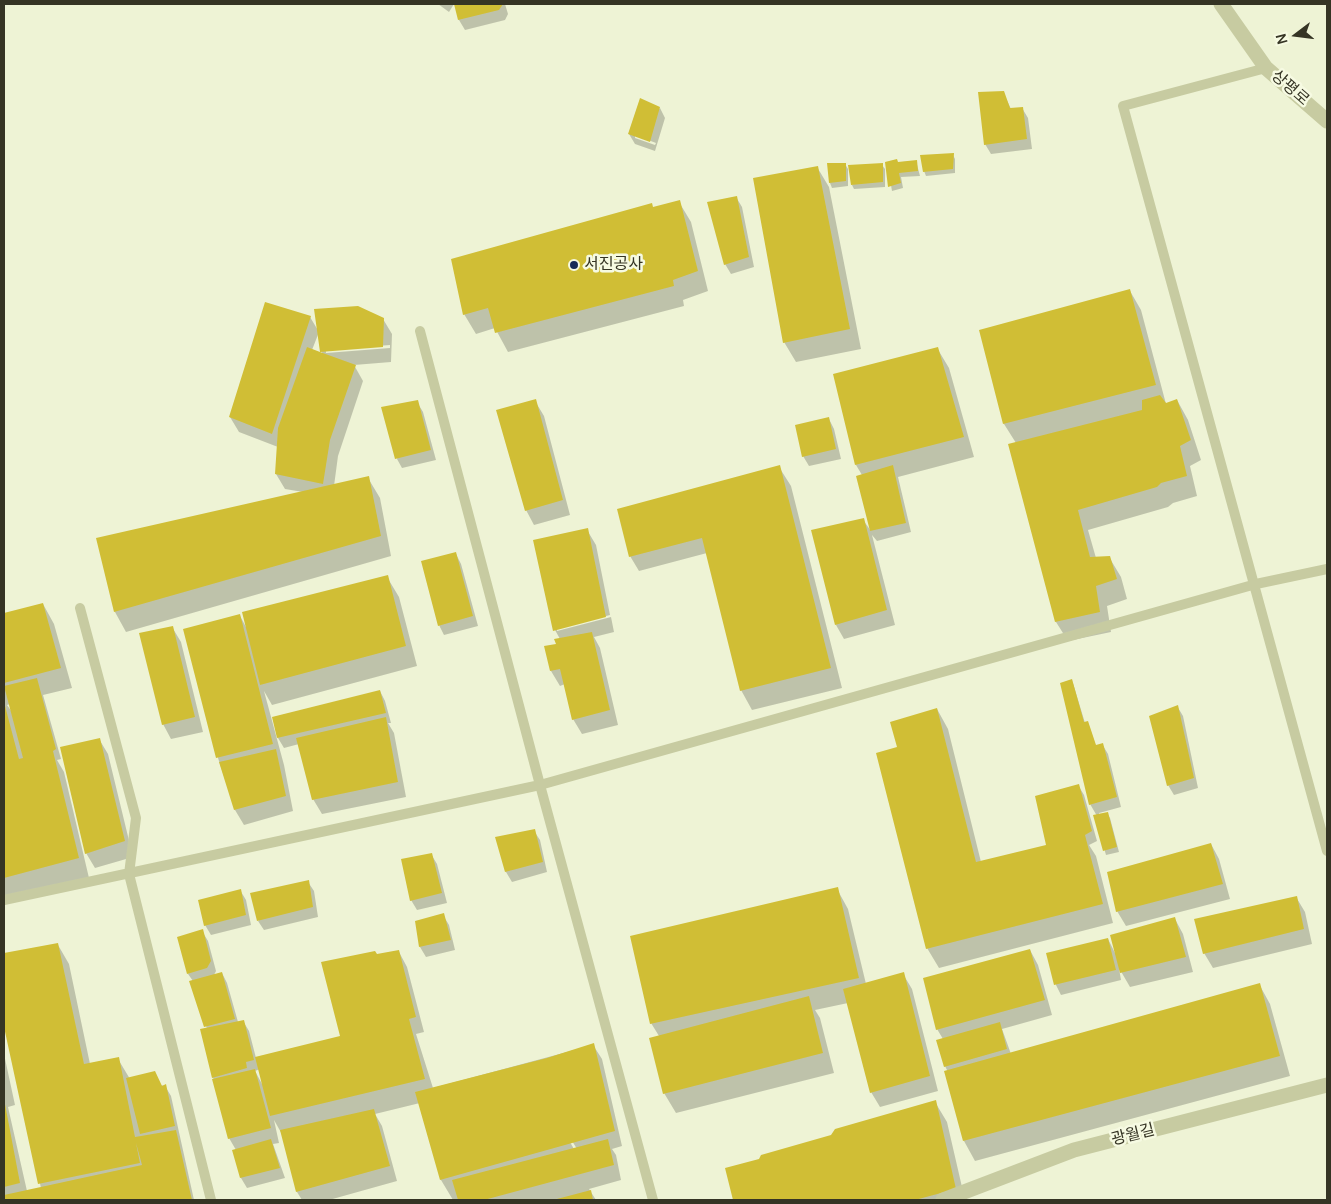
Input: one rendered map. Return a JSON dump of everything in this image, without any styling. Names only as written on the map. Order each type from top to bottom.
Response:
[{"type":"street","name":"상평로","points":[[1221,4],[1266,68],[1327,120]]},
{"type":"street","name":"광월길","points":[[943,1200],[1074,1150],[1327,1085]]},
{"type":"lane","points":[[1266,68],[1123,106],[1256,584],[1327,851]]},
{"type":"lane","points":[[420,330],[540,786],[653,1200]]},
{"type":"lane","points":[[4,900],[540,786],[1256,584],[1327,569]]},
{"type":"lane","points":[[80,608],[136,818],[129,874],[211,1200]]},
{"type":"building","points":[[454,4],[503,4],[499,10],[458,20]]},
{"type":"building","points":[[1004,91],[1010,108],[1023,107],[1027,139],[984,145],[978,92]]},
{"type":"building","points":[[640,98],[660,107],[650,142],[628,134]]},
{"type":"building","points":[[954,153],[953,169],[923,172],[920,155]]},
{"type":"building","points":[[897,159],[898,162],[917,160],[918,171],[899,173],[901,183],[888,187],[885,162]]},
{"type":"building","points":[[827,163],[846,163],[846,181],[829,183]]},
{"type":"building","points":[[883,163],[883,182],[851,185],[848,165]]},
{"type":"building","points":[[818,166],[850,329],[783,343],[753,178]]},
{"type":"building","points":[[737,196],[749,257],[724,265],[707,202]]},
{"type":"building","name":"서진공사","points":[[680,200],[698,271],[673,280],[674,286],[495,333],[488,308],[463,315],[451,259],[652,203],[653,207]]},
{"type":"building","points":[[1130,289],[1156,385],[1003,424],[979,330]]},
{"type":"building","points":[[265,302],[311,316],[272,434],[229,417]]},
{"type":"building","points":[[358,306],[384,318],[383,347],[320,352],[314,309]]},
{"type":"building","points":[[307,347],[356,365],[330,440],[323,484],[275,474],[278,428]]},
{"type":"building","points":[[938,347],[964,437],[855,465],[833,374]]},
{"type":"building","points":[[1160,395],[1166,403],[1177,399],[1191,440],[1180,446],[1187,476],[1161,483],[1157,487],[1078,510],[1090,557],[1110,556],[1117,579],[1096,586],[1100,612],[1055,622],[1008,444],[1142,410],[1142,400]]},
{"type":"building","points":[[536,399],[563,500],[525,511],[496,410]]},
{"type":"building","points":[[418,400],[431,450],[395,459],[381,407]]},
{"type":"building","points":[[829,417],[836,449],[802,457],[795,425]]},
{"type":"building","points":[[780,465],[831,668],[740,691],[702,538],[629,557],[617,509]]},
{"type":"building","points":[[893,465],[906,523],[870,531],[856,476]]},
{"type":"building","points":[[369,476],[381,536],[114,612],[96,538]]},
{"type":"building","points":[[864,518],[887,610],[835,625],[811,530]]},
{"type":"building","points":[[588,528],[606,617],[553,631],[533,540]]},
{"type":"building","points":[[456,552],[473,616],[438,626],[421,561]]},
{"type":"building","points":[[388,575],[406,646],[260,685],[242,612]]},
{"type":"building","points":[[43,603],[61,668],[4,683],[4,613]]},
{"type":"building","points":[[240,614],[273,744],[216,758],[183,629]]},
{"type":"building","points":[[173,626],[195,717],[162,725],[139,633]]},
{"type":"building","points":[[592,632],[610,710],[572,720],[560,669],[550,671],[544,646],[556,644],[554,639]]},
{"type":"building","points":[[37,678],[56,749],[53,751],[79,858],[4,878],[4,702],[19,759],[23,758],[4,686]]},
{"type":"building","points":[[1072,679],[1084,722],[1088,721],[1096,745],[1103,743],[1117,797],[1089,805],[1060,683]]},
{"type":"building","points":[[380,690],[386,713],[277,738],[272,717]]},
{"type":"building","points":[[1178,705],[1194,778],[1167,786],[1149,716]]},
{"type":"building","points":[[937,708],[976,862],[1046,845],[1035,796],[1079,784],[1092,831],[1085,835],[1103,904],[926,949],[876,753],[897,747],[890,722]]},
{"type":"building","points":[[386,717],[398,782],[312,800],[296,738]]},
{"type":"building","points":[[100,738],[125,841],[85,854],[60,747]]},
{"type":"building","points":[[276,749],[286,796],[234,810],[219,762]]},
{"type":"building","points":[[1108,812],[1117,847],[1103,851],[1093,815]]},
{"type":"building","points":[[535,829],[543,862],[505,872],[495,837]]},
{"type":"building","points":[[1211,843],[1223,884],[1116,912],[1107,872]]},
{"type":"building","points":[[432,853],[442,893],[410,901],[401,859]]},
{"type":"building","points":[[309,880],[313,907],[257,921],[250,893]]},
{"type":"building","points":[[838,887],[859,978],[650,1024],[630,936]]},
{"type":"building","points":[[241,889],[246,915],[204,926],[198,900]]},
{"type":"building","points":[[1297,896],[1304,929],[1203,954],[1194,919]]},
{"type":"building","points":[[444,913],[451,940],[419,947],[415,921]]},
{"type":"building","points":[[1175,917],[1186,957],[1120,973],[1110,935]]},
{"type":"building","points":[[203,929],[211,961],[207,968],[187,974],[177,937]]},
{"type":"building","points":[[1108,938],[1116,970],[1054,985],[1046,953]]},
{"type":"building","points":[[58,943],[84,1064],[119,1057],[135,1137],[176,1130],[192,1200],[4,1200],[4,1195],[142,1165],[136,1143],[140,1163],[38,1184],[4,1027],[4,953]]},
{"type":"building","points":[[1030,949],[1045,1000],[936,1030],[923,978]]},
{"type":"building","points":[[399,950],[416,1017],[409,1019],[425,1079],[270,1116],[255,1057],[340,1036],[321,962],[375,951],[377,954]]},
{"type":"building","points":[[222,972],[235,1019],[204,1027],[189,981]]},
{"type":"building","points":[[904,972],[930,1076],[870,1093],[843,989]]},
{"type":"building","points":[[1260,983],[1280,1056],[963,1141],[944,1071]]},
{"type":"building","points":[[809,996],[823,1053],[663,1094],[649,1038]]},
{"type":"building","points":[[244,1020],[254,1060],[246,1062],[247,1068],[212,1078],[200,1029]]},
{"type":"building","points":[[1000,1022],[1007,1049],[944,1067],[936,1040]]},
{"type":"building","points":[[594,1043],[615,1131],[440,1180],[415,1092],[547,1058]]},
{"type":"building","points":[[255,1069],[271,1128],[228,1139],[212,1079]]},
{"type":"building","points":[[155,1071],[162,1086],[166,1084],[175,1126],[140,1134],[126,1078]]},
{"type":"building","points":[[4,1099],[20,1183],[4,1187]]},
{"type":"building","points":[[936,1100],[956,1189],[915,1200],[733,1200],[725,1168],[759,1159],[761,1155],[831,1135],[835,1129]]},
{"type":"building","points":[[374,1109],[390,1166],[296,1192],[280,1130]]},
{"type":"building","points":[[271,1139],[280,1168],[240,1178],[232,1150]]},
{"type":"building","points":[[608,1139],[614,1165],[484,1200],[458,1200],[452,1180]]},
{"type":"building","points":[[591,1190],[593,1200],[553,1200]]},
{"type":"place","name":"서진공사","points":[[574,265]]}]
